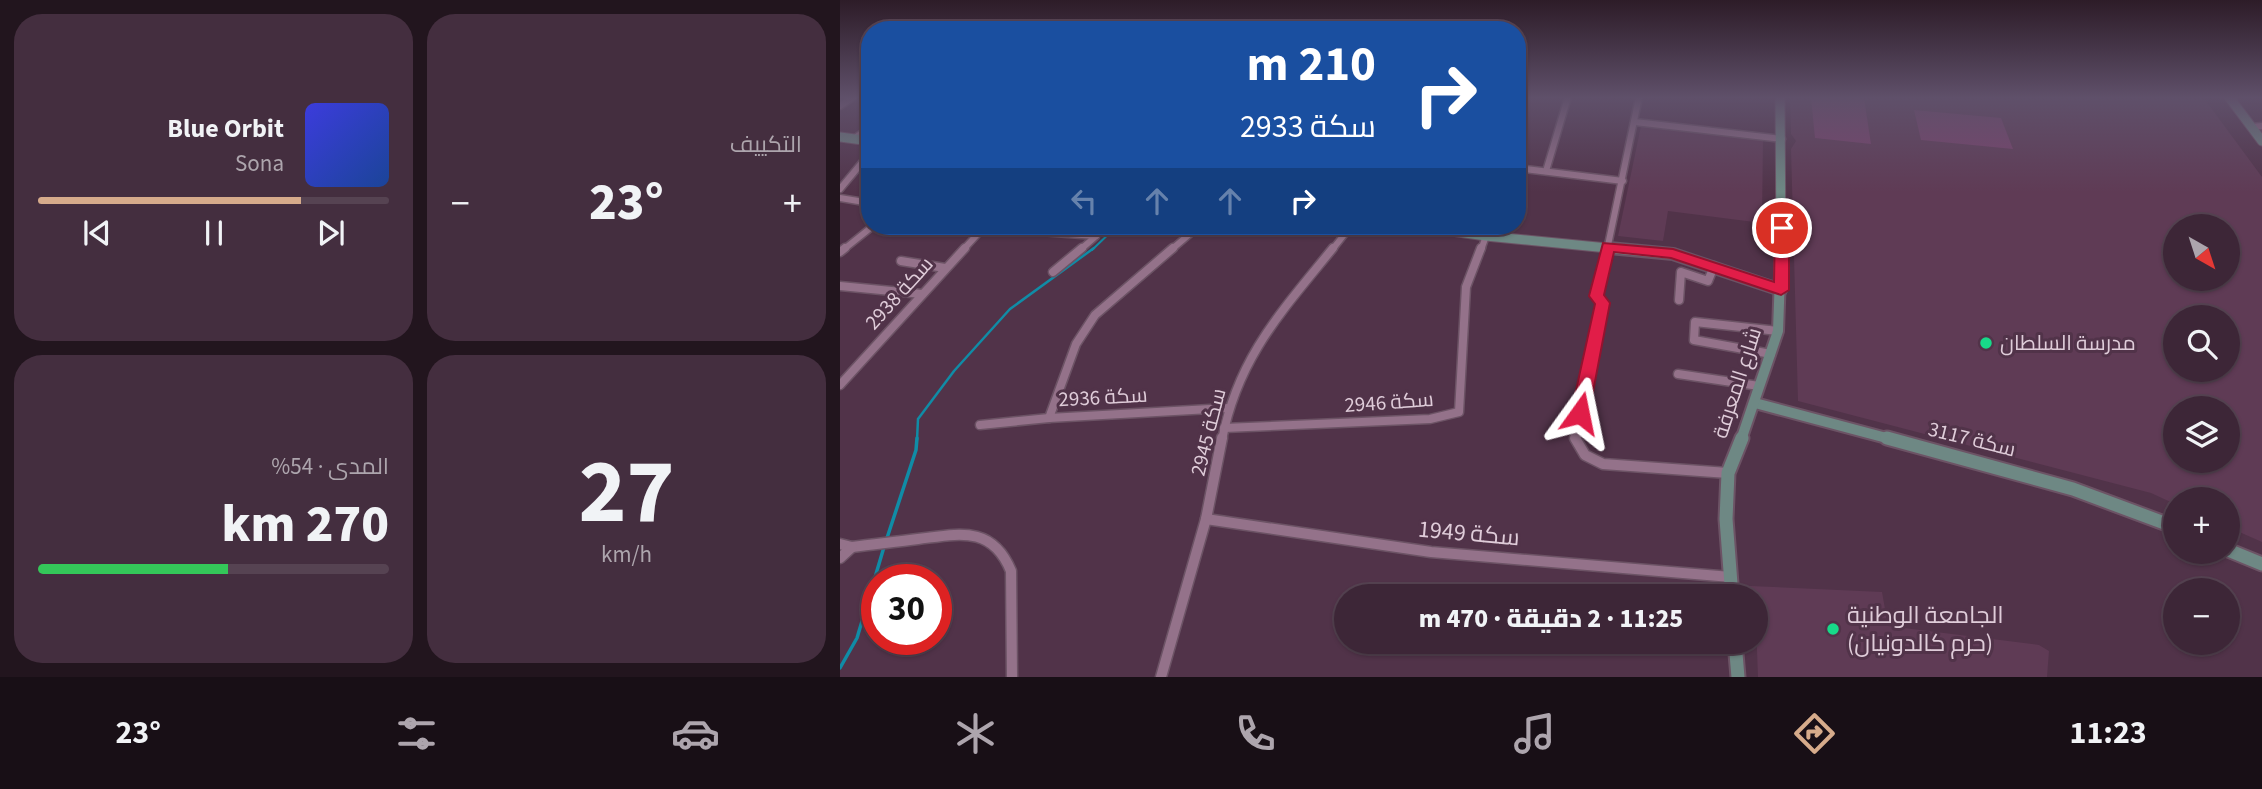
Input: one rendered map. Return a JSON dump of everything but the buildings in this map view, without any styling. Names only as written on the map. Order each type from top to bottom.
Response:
[{"type":"street","points":[[1546,171],[1559,129]]},
{"type":"street","points":[[1633,129],[1596,296],[1603,303],[1575,437],[1579,450],[1588,459],[1603,464],[1728,474]]},
{"type":"street","points":[[1691,129],[1782,139]]},
{"type":"street","name":"شارع المعرفة","points":[[1731,584],[1727,519],[1728,474],[1778,331],[1781,290],[1782,129]]},
{"type":"street","points":[[854,139],[861,134]]},
{"type":"street","points":[[840,137],[861,140]]},
{"type":"street","points":[[840,189],[861,164]]},
{"type":"street","points":[[1526,169],[1623,181]]},
{"type":"street","points":[[840,198],[861,202]]},
{"type":"street","points":[[840,252],[862,235]]},
{"type":"street","name":"سكة 2938","points":[[840,385],[844,375],[976,235]]},
{"type":"street","points":[[1053,272],[1095,235]]},
{"type":"street","points":[[1049,418],[1076,344],[1095,314],[1188,235]]},
{"type":"street","name":"سكة 2945","points":[[1161,677],[1206,519],[1228,408],[1259,341],[1344,235]]},
{"type":"street","points":[[1482,235],[1673,254],[1781,290]]},
{"type":"street","name":"سكة 2946","points":[[1224,428],[1430,419],[1459,412],[1466,287],[1486,236]]},
{"type":"street","points":[[901,261],[945,268]]},
{"type":"street","points":[[1679,300],[1681,272],[1708,281],[1714,266]]},
{"type":"street","points":[[840,286],[922,294]]},
{"type":"street","points":[[1771,354],[1694,340],[1695,322],[1778,331]]},
{"type":"street","points":[[1678,374],[1759,386]]},
{"type":"street","name":"سكة 3117","points":[[1755,403],[1858,433],[2030,476],[2108,500],[2163,522]]},
{"type":"street","name":"سكة 2936","points":[[980,425],[1049,418],[1228,408]]},
{"type":"street","name":"سكة 1949","points":[[1206,519],[1431,552],[1731,577]]},
{"type":"street","points":[[840,544],[852,547],[953,533],[981,537],[996,544],[1006,556],[1011,571],[1012,677]]},
{"type":"street","points":[[840,558],[852,547]]},
{"type":"street","points":[[2240,555],[2262,564]]},
{"type":"street","points":[[1736,654],[1738,677]]},
{"type":"shaded area","points":[[1640,129],[1665,129],[1763,139],[1762,223],[1668,211],[1663,241],[1618,236]]},
{"type":"shaded area","name":"مدرسة السلطان","points":[[1791,129],[2226,129],[2262,177],[2262,542],[2240,532],[2240,487],[2163,487],[2163,498],[2151,493],[1798,401],[1791,149],[1796,141]]},
{"type":"shaded area","points":[[1814,129],[1869,129],[1871,144],[1815,138]]},
{"type":"shaded area","points":[[1918,129],[2005,129],[2013,149],[1921,140]]},
{"type":"shaded area","name":"الجامعة الوطنية (حرم كالدونيان)","points":[[1768,587],[1882,592],[1888,626],[2039,645],[2049,651],[2047,677],[1758,677],[1757,654],[1768,654]]},
{"type":"waterway","points":[[1092,250],[1108,235]]},
{"type":"waterway","points":[[917,440],[918,419],[954,371],[1010,309],[1094,248]]},
{"type":"waterway","points":[[886,541],[916,450],[917,438]]},
{"type":"waterway","points":[[840,668],[857,638],[884,547]]},
{"type":"place","name":"مدرسة السلطان","points":[[1986,343]]},
{"type":"place","name":"الجامعة الوطنية (حرم كالدونيان)","points":[[1833,629]]},
{"type":"route","points":[[1580,413],[1603,303],[1596,296],[1608,246],[1673,254],[1781,290],[1782,228]]}]
